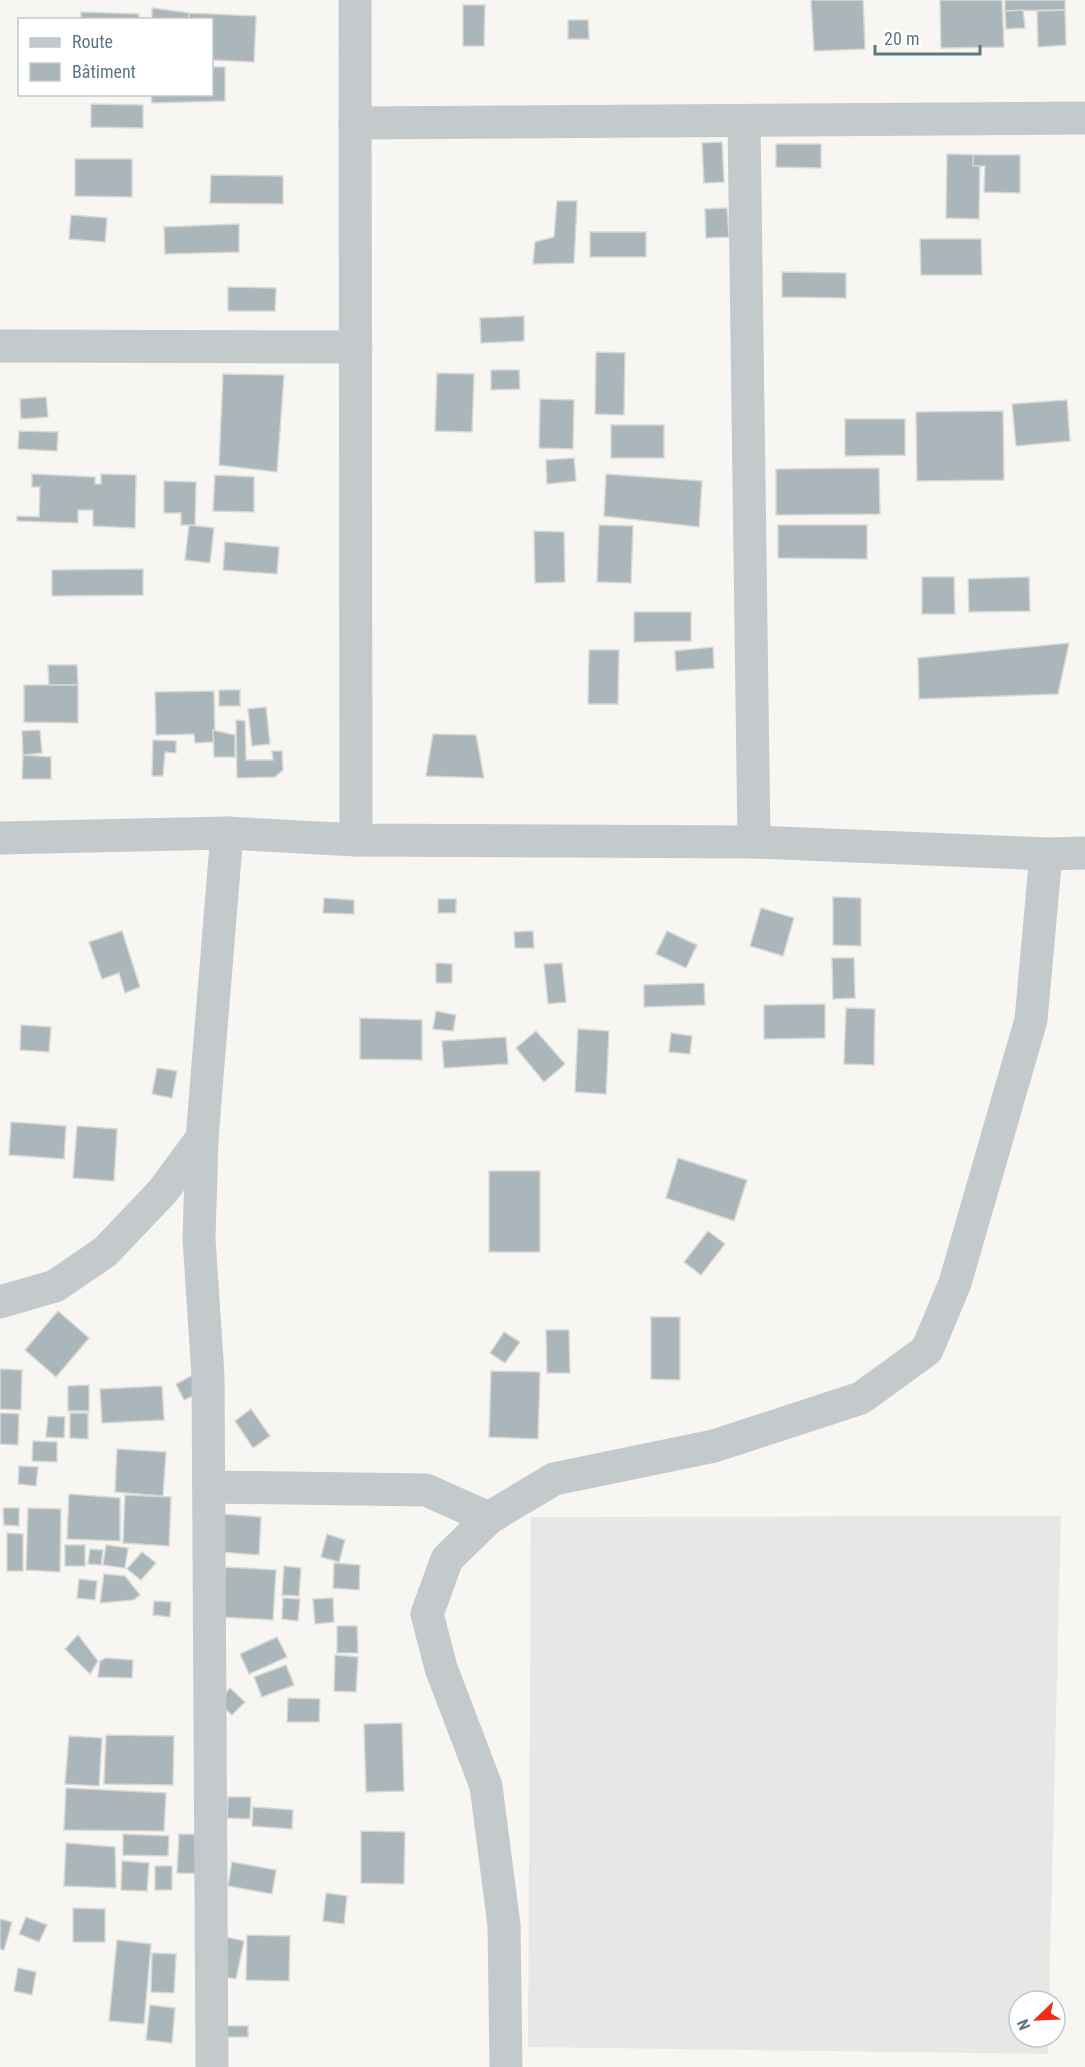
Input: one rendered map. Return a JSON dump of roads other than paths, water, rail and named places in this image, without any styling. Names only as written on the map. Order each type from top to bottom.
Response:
[{"type":"street","points":[[355,0],[356,840]]},
{"type":"street","points":[[355,123],[1085,118]]},
{"type":"street","points":[[744,121],[754,842]]},
{"type":"street","points":[[0,346],[356,347]]},
{"type":"street","points":[[212,2067],[208,1375],[199,1239],[202,1138],[227,833]]},
{"type":"street","points":[[0,838],[227,833],[356,840],[754,842],[1047,854],[1085,852]]},
{"type":"street","points":[[506,2067],[504,1925],[486,1786],[441,1668],[427,1614],[447,1559],[489,1518],[554,1479],[714,1446],[861,1398],[927,1350],[955,1283],[1031,1020],[1047,854]]},
{"type":"street","points":[[0,1302],[55,1286],[105,1252],[162,1191],[202,1138]]},
{"type":"street","points":[[209,1487],[426,1490],[489,1518]]}]
